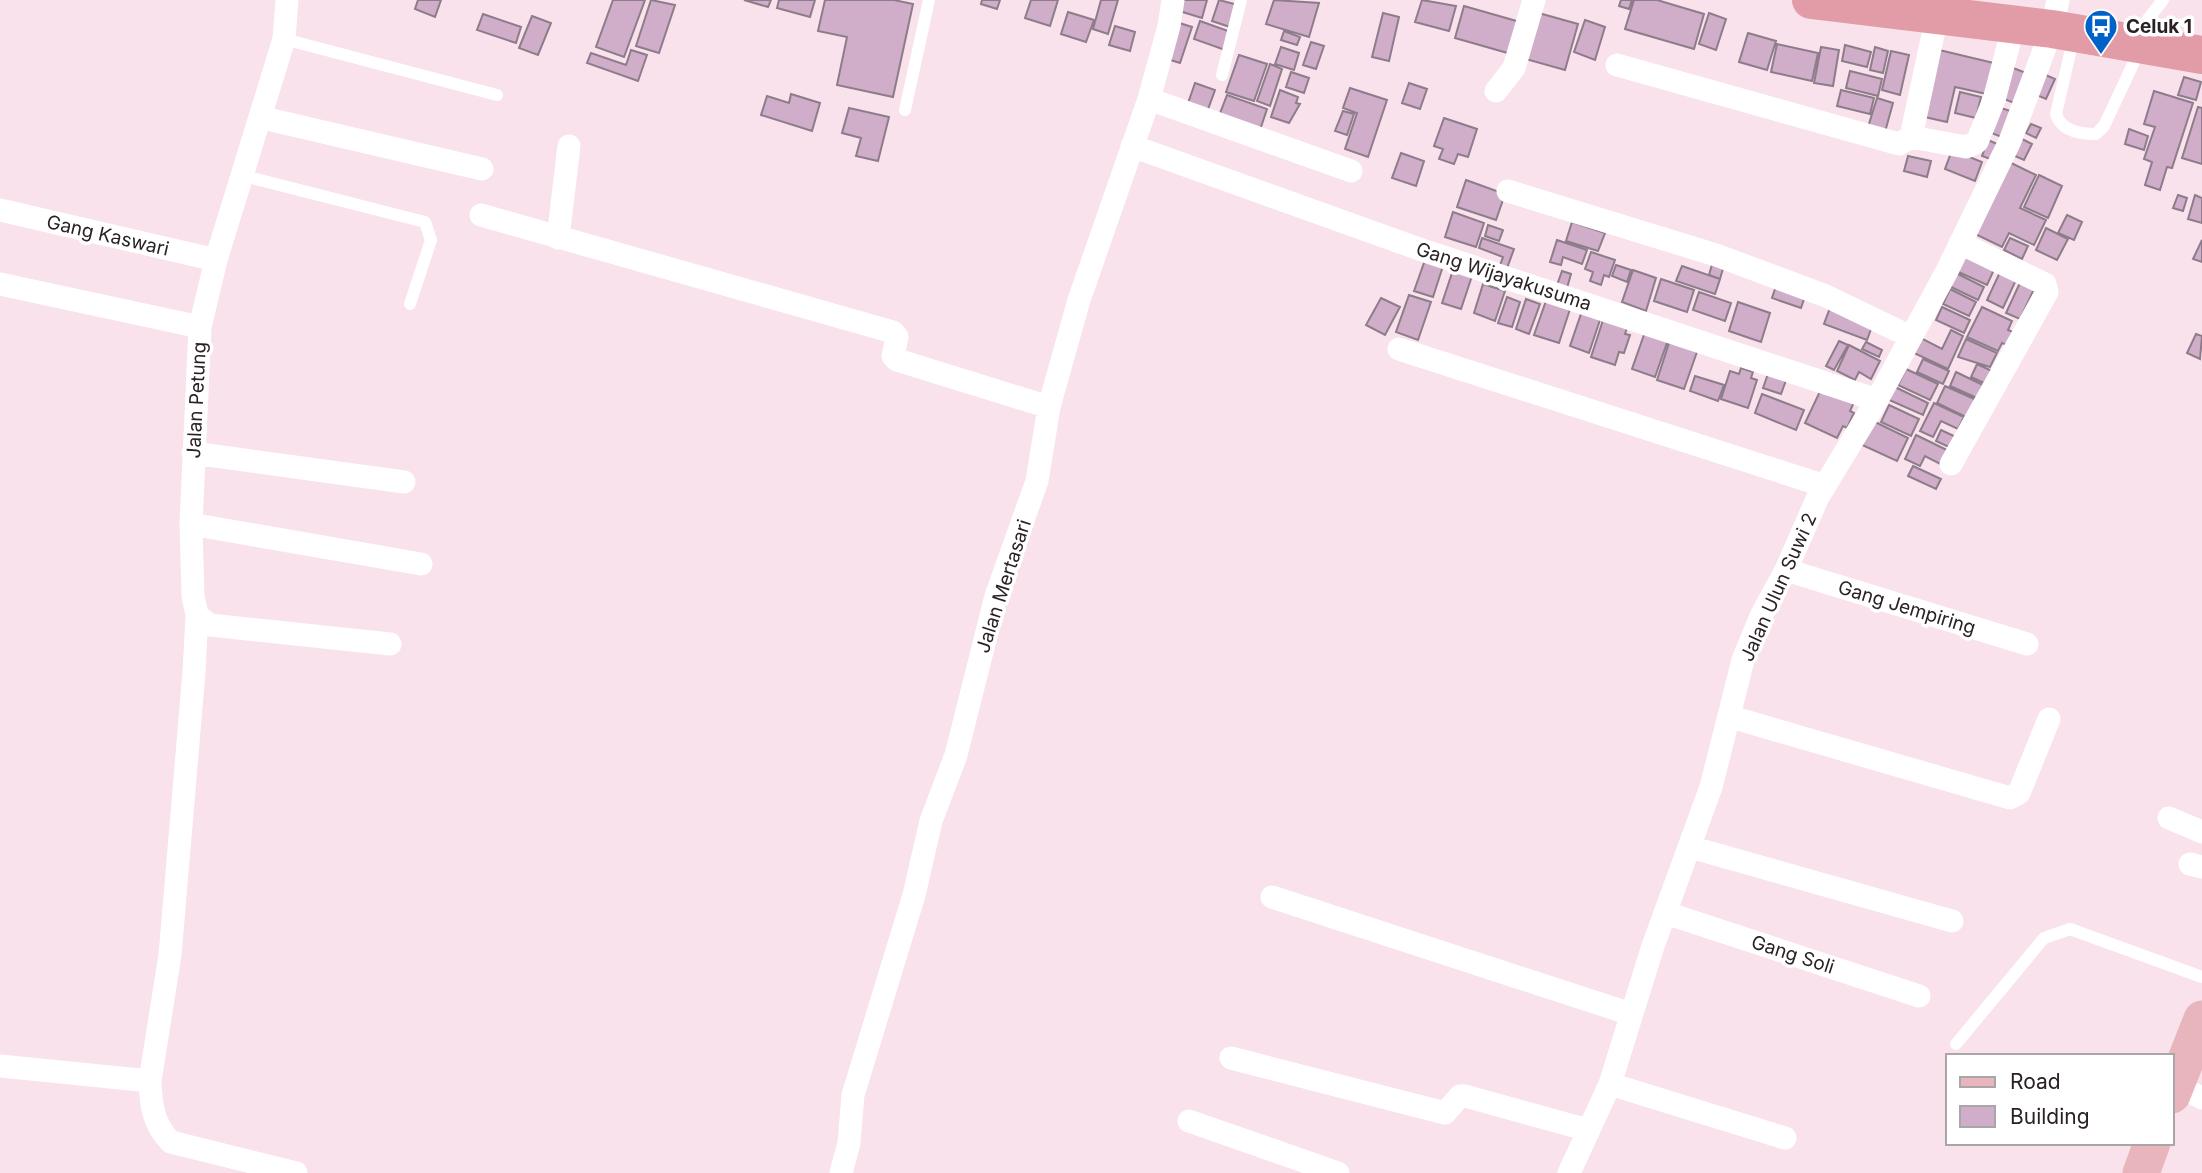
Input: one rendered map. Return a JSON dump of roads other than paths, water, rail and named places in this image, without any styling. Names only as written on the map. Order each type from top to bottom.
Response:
[{"type":"highway","points":[[1818,0],[1924,9],[2014,24],[2062,20],[2136,43],[2202,55]]},
{"type":"main road","points":[[2184,1093],[2201,1027]]},
{"type":"main road","points":[[2141,1173],[2151,1145]]},
{"type":"street","name":"Jalan Petung","points":[[287,0],[284,39],[262,118],[216,260],[200,327],[191,524],[193,596],[197,615],[170,954],[150,1081],[150,1101],[158,1128],[171,1142],[296,1173]]},
{"type":"street","name":"Jalan Mertasari","points":[[841,1173],[849,1143],[853,1095],[914,895],[931,821],[956,755],[996,596],[1037,481],[1049,407],[1079,300],[1149,99],[1170,26],[1173,0]]},
{"type":"street","points":[[1496,91],[1511,76],[1534,0]]},
{"type":"street","points":[[1911,137],[1924,9]]},
{"type":"street","name":"Jalan Ulun Suwi 2","points":[[1569,1173],[1610,1084],[1731,717],[1743,660],[1762,614],[1786,570],[1825,485],[1877,400],[1959,243],[2010,141],[2062,20]]},
{"type":"street","points":[[1617,65],[1899,144],[1911,137],[1966,147],[1977,142],[1994,100],[2014,24]]},
{"type":"street","points":[[1149,99],[1351,171]]},
{"type":"street","points":[[262,118],[482,169]]},
{"type":"street","points":[[558,238],[569,146]]},
{"type":"street","name":"Gang Wijayakusuma","points":[[1132,146],[1426,251],[1877,400]]},
{"type":"street","points":[[1508,191],[1716,255],[1826,296],[1911,337]]},
{"type":"street","name":"Gang Kaswari","points":[[0,210],[216,260]]},
{"type":"street","points":[[481,215],[893,332],[897,337],[893,356],[897,360],[1049,407]]},
{"type":"street","points":[[1951,464],[2047,292],[2045,284],[1959,243]]},
{"type":"street","points":[[0,284],[200,327]]},
{"type":"street","points":[[1399,349],[1825,485]]},
{"type":"street","points":[[193,453],[404,482]]},
{"type":"street","points":[[191,524],[421,564]]},
{"type":"street","name":"Gang Jempiring","points":[[1786,570],[2027,644]]},
{"type":"street","points":[[197,615],[210,625],[390,644]]},
{"type":"street","points":[[1731,717],[2010,798],[2019,793],[2049,719]]},
{"type":"street","points":[[2169,818],[2202,832]]},
{"type":"street","points":[[1690,847],[1952,921]]},
{"type":"street","points":[[1272,897],[1631,1014]]},
{"type":"street","name":"Gang Soli","points":[[1666,913],[1919,996]]},
{"type":"street","points":[[1231,1058],[1446,1114],[1461,1096],[1465,1096],[1588,1130]]},
{"type":"street","points":[[0,1066],[150,1081]]},
{"type":"street","points":[[1610,1084],[1785,1138]]},
{"type":"street","points":[[1189,1121],[1338,1173]]},
{"type":"lane","points":[[905,110],[929,0]]},
{"type":"lane","points":[[1222,75],[1241,0]]},
{"type":"lane","points":[[2062,20],[2056,114],[2059,123],[2066,129],[2096,134],[2104,126],[2136,43],[2163,0]]},
{"type":"lane","points":[[284,39],[497,95]]},
{"type":"lane","points":[[244,176],[425,222],[431,240],[410,304]]},
{"type":"lane","points":[[1956,1044],[2044,937],[2070,929],[2202,977]]},
{"type":"place","name":"Celuk 1","points":[[2101,56]]}]
